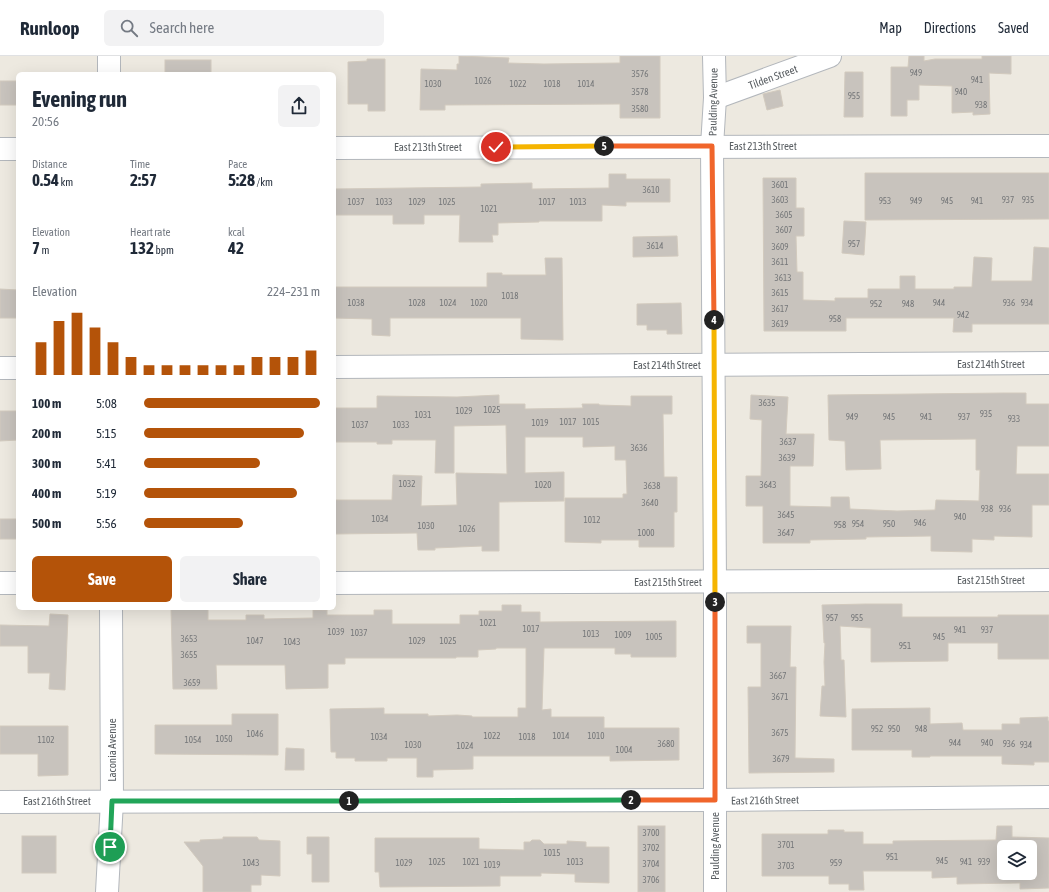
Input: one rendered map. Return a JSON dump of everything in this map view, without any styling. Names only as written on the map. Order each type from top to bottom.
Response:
[{"type":"street","points":[[109,56],[109,72]]},
{"type":"street","name":"Paulding Avenue","points":[[714,56],[715,98],[712,146],[715,582],[715,892]]},
{"type":"street","name":"Tilden Street","points":[[715,98],[830,56]]},
{"type":"street","name":"East 213th Street","points":[[336,148],[1049,146]]},
{"type":"street","points":[[0,149],[16,149]]},
{"type":"street","name":"East 214th Street","points":[[336,367],[1049,363]]},
{"type":"street","points":[[0,368],[16,368]]},
{"type":"street","name":"East 215th Street","points":[[336,583],[1049,580]]},
{"type":"street","points":[[0,583],[16,583]]},
{"type":"street","name":"Laconia Avenue","points":[[107,892],[112,801],[111,610]]},
{"type":"street","name":"East 216th Street","points":[[0,802],[715,800],[1049,797]]},
{"type":"building","points":[[459,56],[509,58],[508,63],[544,64],[620,63],[620,56],[660,56],[660,118],[620,118],[620,104],[445,105],[445,110],[420,110],[421,69],[457,70]]},
{"type":"building","points":[[909,56],[924,56],[924,61],[935,59],[982,59],[982,56],[1011,56],[1011,74],[989,73],[990,114],[973,115],[973,112],[952,113],[952,86],[919,85],[919,100],[907,100],[907,116],[891,116],[891,67],[908,67]]},
{"type":"building","points":[[367,59],[385,59],[385,111],[368,111],[368,104],[348,104],[348,62],[367,61]]},
{"type":"building","points":[[165,60],[211,60],[211,72],[165,72]]},
{"type":"building","points":[[845,72],[863,72],[863,117],[844,117]]},
{"type":"building","points":[[0,81],[16,81],[16,105],[0,105]]},
{"type":"building","points":[[780,90],[783,106],[767,110],[763,94]]},
{"type":"building","points":[[865,173],[1049,173],[1049,219],[865,220]]},
{"type":"building","points":[[609,174],[626,174],[626,179],[670,179],[670,202],[626,202],[626,206],[602,205],[602,221],[539,221],[498,223],[498,235],[492,235],[493,242],[459,242],[460,215],[424,215],[424,224],[393,224],[393,215],[336,215],[336,189],[481,187],[481,184],[532,183],[532,189],[609,188]]},
{"type":"building","points":[[763,178],[796,178],[796,208],[804,208],[804,236],[796,236],[797,272],[803,272],[803,300],[835,301],[835,298],[868,298],[868,289],[900,289],[900,276],[915,276],[915,289],[954,289],[954,287],[972,287],[974,257],[992,258],[991,281],[1032,281],[1034,247],[1049,248],[1049,324],[972,324],[972,332],[953,332],[954,318],[846,318],[846,331],[764,331]]},
{"type":"building","points":[[844,221],[866,222],[864,255],[842,253]]},
{"type":"building","points":[[677,236],[678,256],[633,257],[633,237]]},
{"type":"building","points":[[545,258],[562,258],[563,340],[521,339],[521,318],[390,318],[390,336],[372,335],[372,319],[336,318],[336,287],[487,287],[487,273],[502,273],[502,275],[546,275]]},
{"type":"building","points":[[0,289],[16,290],[16,318],[0,318]]},
{"type":"building","points":[[681,303],[682,334],[667,334],[667,330],[647,330],[647,325],[637,325],[637,304]]},
{"type":"building","points":[[1026,393],[1026,404],[1049,404],[1049,446],[1017,446],[1016,474],[1049,474],[1049,505],[1032,505],[1032,537],[994,536],[994,540],[972,539],[972,552],[931,551],[931,536],[810,540],[810,543],[763,543],[763,506],[746,506],[746,476],[761,476],[762,420],[750,419],[751,395],[788,397],[786,434],[814,434],[813,466],[790,466],[790,506],[831,507],[831,497],[849,497],[850,509],[897,511],[935,510],[936,500],[979,501],[980,470],[976,470],[976,439],[880,440],[881,469],[846,470],[845,441],[829,440],[828,395]]},
{"type":"building","points":[[499,395],[499,404],[525,404],[525,409],[583,408],[582,404],[631,406],[631,396],[672,396],[672,414],[663,414],[664,477],[677,477],[677,512],[674,512],[674,547],[639,547],[639,540],[601,540],[601,543],[565,542],[565,498],[623,498],[623,494],[627,494],[626,460],[615,460],[615,446],[583,447],[583,437],[525,437],[525,473],[564,472],[564,501],[499,502],[499,551],[482,551],[482,546],[418,550],[417,533],[336,534],[336,500],[392,500],[393,475],[422,476],[421,506],[457,505],[456,473],[507,474],[506,425],[454,426],[454,473],[435,473],[436,440],[392,440],[392,444],[377,444],[377,442],[336,442],[336,408],[377,408],[377,396],[457,397]]},
{"type":"building","points":[[0,411],[16,411],[16,440],[0,441]]},
{"type":"building","points":[[0,519],[16,519],[16,539],[0,539]]},
{"type":"building","points":[[902,604],[902,617],[998,617],[998,615],[1049,615],[1049,659],[998,659],[998,643],[948,643],[948,661],[871,662],[871,628],[840,626],[841,660],[844,660],[846,717],[820,716],[822,686],[825,686],[825,643],[822,605]]},
{"type":"building","points":[[502,605],[521,605],[521,612],[540,612],[540,622],[676,621],[676,657],[631,657],[631,654],[615,654],[615,648],[544,648],[542,710],[551,709],[551,717],[604,717],[604,728],[679,728],[679,760],[610,761],[610,756],[473,756],[473,769],[433,770],[433,777],[417,777],[417,758],[387,758],[387,761],[355,761],[355,758],[336,758],[336,752],[331,752],[330,709],[384,708],[384,714],[518,717],[518,708],[526,708],[526,648],[496,648],[478,650],[478,657],[345,658],[345,664],[328,664],[328,688],[286,689],[285,665],[216,665],[217,689],[173,689],[171,610],[208,610],[208,620],[246,620],[246,615],[264,615],[264,619],[313,618],[313,610],[327,610],[327,615],[374,615],[374,610],[392,610],[392,624],[460,624],[460,615],[479,615],[479,611],[502,611]]},
{"type":"building","points":[[50,614],[68,615],[65,690],[49,689],[50,673],[28,673],[28,646],[0,646],[0,625],[49,626]]},
{"type":"building","points":[[747,626],[791,626],[790,667],[796,667],[795,758],[834,759],[834,772],[749,773],[748,687],[761,687],[761,643],[747,643]]},
{"type":"building","points":[[930,708],[930,724],[962,723],[963,730],[1002,730],[1002,724],[1020,724],[1020,718],[1048,717],[1049,762],[1034,762],[1034,765],[1002,764],[1002,756],[912,757],[912,750],[852,750],[852,709]]},
{"type":"building","points":[[232,714],[278,714],[278,755],[155,754],[155,725],[232,725]]},
{"type":"building","points":[[0,726],[68,726],[68,775],[38,776],[38,754],[0,754]]},
{"type":"building","points":[[286,748],[304,749],[304,770],[285,770]]},
{"type":"building","points":[[638,826],[665,826],[665,892],[638,892]]},
{"type":"building","points":[[997,826],[1012,826],[1012,837],[1049,838],[1049,888],[1020,889],[1020,883],[957,884],[957,877],[932,878],[932,871],[863,871],[864,890],[849,890],[849,884],[829,884],[829,876],[762,876],[762,834],[828,834],[828,830],[844,830],[844,832],[863,832],[863,844],[893,844],[893,841],[996,840]]},
{"type":"building","points":[[22,836],[56,836],[56,873],[22,873]]},
{"type":"building","points":[[223,837],[257,837],[259,840],[280,841],[280,876],[261,875],[261,885],[251,885],[251,892],[203,892],[203,866],[184,842],[200,842],[200,840],[223,839]]},
{"type":"building","points":[[307,837],[329,837],[329,882],[312,882],[312,854],[307,854]]},
{"type":"building","points":[[375,838],[479,838],[479,849],[524,850],[524,842],[530,842],[532,840],[540,840],[544,844],[567,844],[567,841],[586,842],[586,847],[609,847],[609,883],[575,882],[575,874],[541,873],[541,876],[500,876],[500,886],[380,887],[379,872],[375,872]]},
{"type":"route","points":[[110,847],[112,801],[715,800],[715,419],[712,146],[496,147]]}]
